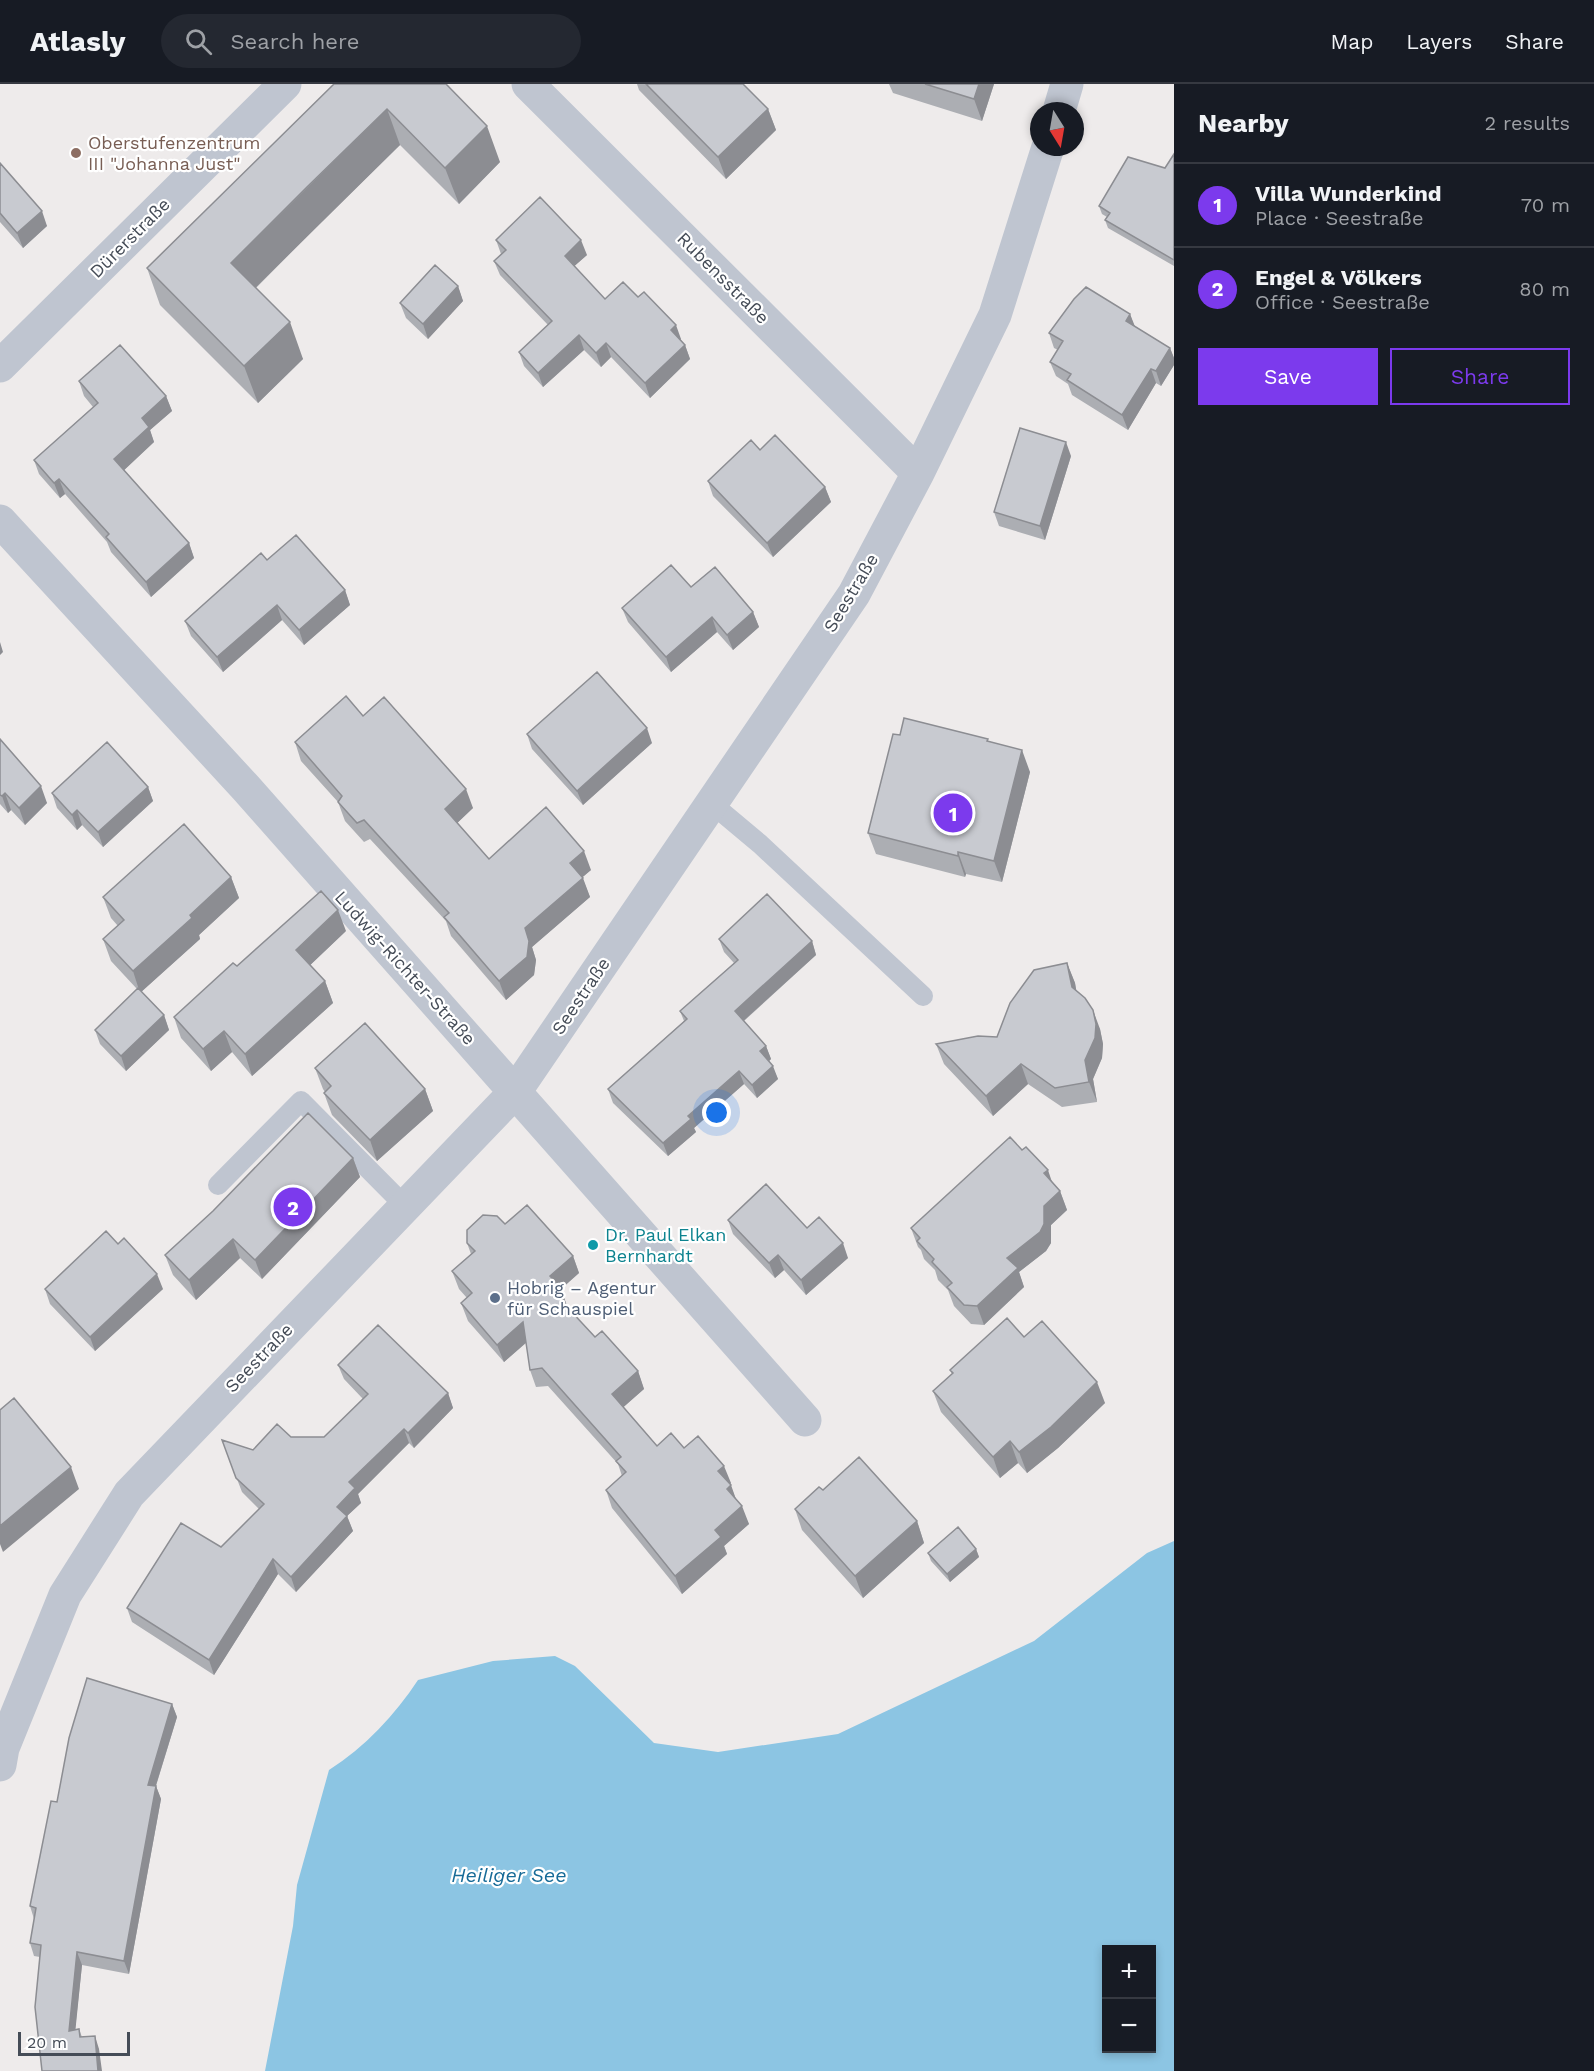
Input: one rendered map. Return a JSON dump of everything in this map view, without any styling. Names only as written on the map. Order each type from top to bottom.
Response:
[{"type":"street","name":"Dürerstraße","points":[[0,366],[285,84]]},
{"type":"street","name":"Rubensstraße","points":[[528,84],[918,473]]},
{"type":"street","points":[[1062,102],[1067,84]]},
{"type":"street","name":"Seestraße","points":[[1,1752],[65,1595],[129,1494],[515,1092],[854,594],[918,473],[995,315],[1045,156]]},
{"type":"street","name":"Ludwig-Richter-Straße","points":[[0,521],[246,788],[804,1420]]},
{"type":"lane","points":[[711,803],[760,844],[923,996]]},
{"type":"lane","points":[[218,1185],[301,1101],[405,1206]]},
{"type":"water","name":"Heiliger See","points":[[1174,1541],[1174,2071],[265,2071],[293,1926],[297,1885],[329,1770],[378,1730],[418,1680],[493,1661],[555,1656],[575,1666],[654,1743],[718,1752],[838,1734],[1034,1641],[1147,1553]]},
{"type":"building","points":[[334,84],[446,84],[487,126],[445,168],[387,109],[307,187],[231,263],[290,322],[244,366],[147,268]]},
{"type":"building","points":[[646,84],[743,84],[768,109],[718,157]]},
{"type":"building","points":[[925,84],[979,84],[974,99]]},
{"type":"building","points":[[1174,154],[1174,260],[1105,220],[1110,213],[1099,206],[1128,157],[1165,168]]},
{"type":"building","points":[[0,163],[42,211],[17,233],[0,213]]},
{"type":"building","points":[[540,197],[581,240],[565,256],[605,299],[623,282],[638,297],[644,292],[676,325],[671,330],[685,345],[645,383],[606,343],[596,353],[579,335],[538,373],[519,352],[552,321],[494,261],[506,250],[496,240]]},
{"type":"building","points":[[435,265],[458,286],[423,324],[400,303]]},
{"type":"building","points":[[1086,287],[1130,314],[1126,321],[1170,348],[1156,371],[1151,369],[1122,415],[1067,380],[1071,374],[1050,362],[1063,341],[1049,333],[1074,299]]},
{"type":"building","points":[[120,345],[166,396],[142,418],[149,427],[114,459],[189,543],[146,582],[106,537],[109,534],[59,479],[54,483],[34,460],[98,403],[79,381]]},
{"type":"building","points":[[1020,428],[1066,442],[1040,526],[994,512]]},
{"type":"building","points":[[775,435],[825,487],[767,543],[708,481],[751,440],[760,450]]},
{"type":"building","points":[[296,535],[345,590],[299,630],[277,605],[217,657],[185,621],[261,553],[267,560]]},
{"type":"building","points":[[671,565],[691,587],[715,567],[753,612],[727,635],[712,617],[666,657],[622,608]]},
{"type":"building","points":[[597,672],[647,728],[577,791],[527,734]]},
{"type":"building","points":[[346,696],[363,716],[384,697],[466,789],[445,809],[489,859],[546,807],[584,851],[570,863],[583,878],[525,928],[529,941],[527,957],[499,981],[444,917],[449,913],[364,820],[357,823],[338,802],[342,796],[295,742]]},
{"type":"building","points":[[904,718],[1022,750],[994,861],[958,852],[958,856],[868,833],[893,734],[900,735]]},
{"type":"building","points":[[0,739],[41,786],[19,808],[5,793],[0,795]]},
{"type":"building","points":[[107,742],[148,787],[98,832],[77,810],[72,815],[52,793]]},
{"type":"building","points":[[184,824],[231,877],[190,915],[192,918],[133,971],[103,939],[124,920],[103,897]]},
{"type":"building","points":[[321,891],[338,910],[296,950],[325,981],[245,1054],[224,1031],[203,1049],[174,1017],[233,963],[237,966]]},
{"type":"building","points":[[767,894],[812,941],[735,1011],[766,1046],[760,1051],[773,1066],[752,1085],[739,1071],[688,1116],[691,1119],[663,1143],[608,1089],[687,1019],[680,1011],[738,960],[719,939]]},
{"type":"building","points":[[1067,963],[1072,987],[1085,998],[1093,1010],[1096,1024],[1095,1038],[1085,1060],[1089,1082],[1055,1088],[1021,1064],[986,1096],[936,1044],[978,1036],[997,1037],[1010,1003],[1034,970]]},
{"type":"building","points":[[138,988],[164,1015],[121,1056],[95,1030]]},
{"type":"building","points":[[365,1023],[425,1089],[370,1140],[324,1093],[331,1086],[315,1068]]},
{"type":"building","points":[[308,1113],[353,1158],[255,1260],[233,1239],[189,1280],[165,1255],[213,1211]]},
{"type":"building","points":[[1010,1137],[1022,1150],[1026,1147],[1048,1170],[1044,1173],[1060,1191],[1044,1206],[1044,1224],[1040,1232],[1007,1258],[1018,1268],[977,1306],[964,1305],[947,1287],[952,1283],[932,1262],[934,1259],[917,1241],[920,1238],[911,1228]]},
{"type":"building","points":[[766,1184],[807,1228],[819,1217],[843,1243],[801,1280],[778,1255],[769,1263],[728,1220]]},
{"type":"building","points":[[527,1205],[573,1256],[550,1276],[561,1288],[555,1294],[595,1337],[602,1331],[638,1371],[612,1394],[657,1446],[671,1433],[684,1448],[698,1436],[724,1466],[718,1471],[731,1485],[727,1489],[742,1506],[715,1530],[721,1537],[675,1576],[606,1490],[626,1472],[616,1461],[621,1457],[542,1368],[530,1370],[523,1322],[497,1345],[461,1303],[472,1293],[452,1271],[475,1251],[467,1243],[467,1230],[483,1215],[497,1216],[505,1224]]},
{"type":"building","points":[[106,1231],[118,1244],[124,1238],[157,1274],[90,1337],[45,1289]]},
{"type":"building","points":[[1007,1318],[1024,1337],[1042,1321],[1097,1382],[1051,1427],[1019,1452],[1010,1441],[993,1457],[933,1391],[953,1373],[950,1370]]},
{"type":"building","points":[[378,1325],[448,1393],[408,1433],[404,1429],[349,1482],[355,1488],[337,1507],[347,1516],[291,1577],[273,1559],[209,1660],[127,1608],[181,1523],[221,1547],[264,1504],[236,1478],[222,1440],[253,1450],[277,1424],[291,1437],[324,1437],[368,1394],[338,1365]]},
{"type":"building","points":[[14,1398],[71,1467],[0,1526],[0,1410]]},
{"type":"building","points":[[859,1457],[917,1521],[855,1576],[795,1509],[819,1487],[823,1490]]},
{"type":"building","points":[[958,1527],[976,1549],[947,1574],[928,1553]]},
{"type":"building","points":[[87,1678],[172,1704],[148,1785],[156,1786],[124,1961],[77,1952],[69,2031],[79,2029],[80,2037],[95,2036],[98,2071],[42,2071],[35,2007],[41,1945],[30,1943],[36,1908],[30,1906],[51,1801],[57,1802],[69,1738]]},
{"type":"place","name":"Oberstufenzentrum III \"Johanna Just\"","points":[[76,153]]},
{"type":"place","name":"Villa Wunderkind","points":[[953,813]]},
{"type":"place","name":"Engel & Völkers","points":[[293,1207]]},
{"type":"place","name":"Dr. Paul Elkan Bernhardt","points":[[593,1245]]},
{"type":"place","name":"Hobrig – Agentur für Schauspiel","points":[[495,1298]]}]
